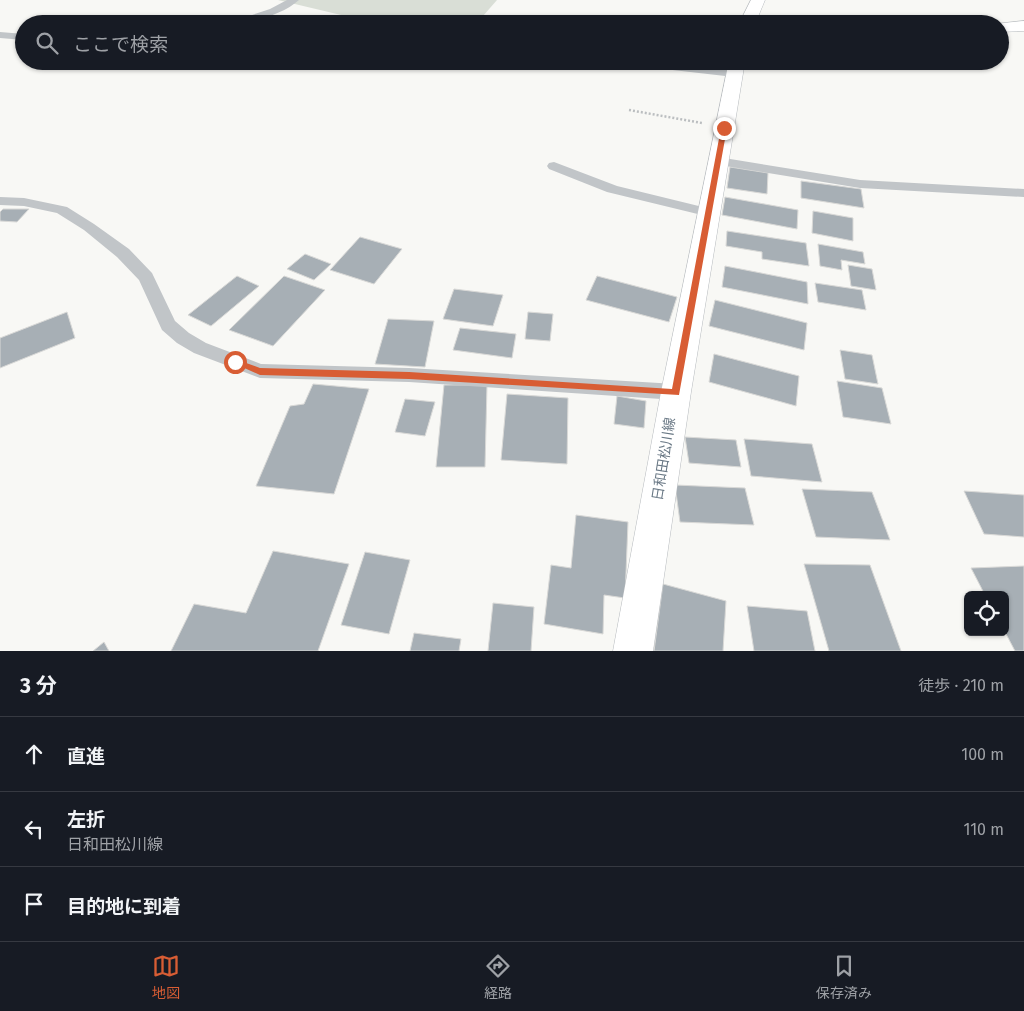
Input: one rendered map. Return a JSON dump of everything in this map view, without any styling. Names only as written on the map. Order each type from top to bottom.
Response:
[{"type":"main road","points":[[751,15],[758,0]]},
{"type":"main road","points":[[1009,27],[1024,26]]},
{"type":"main road","name":"日和田松川線","points":[[633,651],[676,392],[736,70]]},
{"type":"lane","points":[[260,15],[273,11],[294,0]]},
{"type":"lane","points":[[0,35],[15,36]]},
{"type":"lane","points":[[718,161],[860,184],[1024,193]]},
{"type":"lane","points":[[554,166],[612,189],[710,213]]},
{"type":"lane","points":[[0,201],[24,202],[62,210],[89,227],[123,253],[146,277],[168,324],[183,338],[200,348],[260,371],[409,375],[676,392]]},
{"type":"path","points":[[629,110],[724,128]]},
{"type":"shaded area","points":[[278,0],[497,0],[484,15],[341,15]]},
{"type":"building","points":[[730,167],[768,173],[767,194],[727,188]]},
{"type":"building","points":[[801,181],[861,189],[864,208],[801,198]]},
{"type":"building","points":[[725,197],[798,210],[797,229],[722,215]]},
{"type":"building","points":[[3,209],[29,209],[17,222],[0,221],[0,212]]},
{"type":"building","points":[[813,211],[853,218],[853,241],[812,233]]},
{"type":"building","points":[[727,231],[806,243],[809,266],[762,259],[762,252],[726,246]]},
{"type":"building","points":[[360,237],[402,249],[374,284],[330,270]]},
{"type":"building","points":[[818,244],[863,252],[865,264],[841,260],[842,270],[820,266]]},
{"type":"building","points":[[305,254],[331,264],[314,280],[287,269]]},
{"type":"building","points":[[848,265],[872,269],[876,290],[851,286]]},
{"type":"building","points":[[725,266],[807,282],[808,304],[722,287]]},
{"type":"building","points":[[237,276],[259,286],[211,326],[188,315]]},
{"type":"building","points":[[284,276],[325,290],[273,346],[229,330]]},
{"type":"building","points":[[597,276],[677,297],[669,322],[586,300]]},
{"type":"building","points":[[815,283],[862,290],[866,310],[818,302]]},
{"type":"building","points":[[454,289],[503,295],[493,326],[443,319]]},
{"type":"building","points":[[715,300],[807,323],[804,350],[709,326]]},
{"type":"building","points":[[67,312],[75,338],[0,368],[0,338]]},
{"type":"building","points":[[528,312],[553,314],[550,341],[525,339]]},
{"type":"building","points":[[388,319],[434,321],[425,367],[375,364]]},
{"type":"building","points":[[460,328],[516,334],[512,358],[453,350]]},
{"type":"building","points":[[840,350],[872,355],[878,384],[845,379]]},
{"type":"building","points":[[714,354],[799,376],[796,406],[709,382]]},
{"type":"building","points":[[837,381],[882,388],[891,424],[843,417]]},
{"type":"building","points":[[313,384],[369,389],[334,494],[256,486],[290,406],[304,404]]},
{"type":"building","points":[[444,385],[487,385],[485,467],[436,467]]},
{"type":"building","points":[[507,394],[568,398],[567,464],[501,460]]},
{"type":"building","points":[[617,396],[646,401],[644,428],[614,424]]},
{"type":"building","points":[[405,399],[435,402],[425,436],[395,432]]},
{"type":"building","points":[[685,437],[736,440],[741,467],[689,463]]},
{"type":"building","points":[[744,439],[812,444],[822,482],[751,476]]},
{"type":"building","points":[[675,485],[745,488],[754,525],[680,522]]},
{"type":"building","points":[[802,489],[872,492],[890,540],[816,537]]},
{"type":"building","points":[[964,491],[1024,495],[1024,537],[984,534]]},
{"type":"building","points":[[576,515],[628,522],[625,598],[604,595],[603,634],[544,624],[551,565],[571,568]]},
{"type":"building","points":[[273,551],[349,564],[318,651],[171,651],[194,604],[246,613]]},
{"type":"building","points":[[365,552],[410,560],[389,634],[341,625]]},
{"type":"building","points":[[804,564],[870,565],[901,651],[829,651]]},
{"type":"building","points":[[1024,566],[1024,651],[1015,651],[1007,636],[1009,636],[1009,591],[983,591],[971,568]]},
{"type":"building","points":[[663,584],[726,601],[723,651],[654,651]]},
{"type":"building","points":[[493,603],[534,607],[531,651],[488,651]]},
{"type":"building","points":[[747,606],[807,611],[815,651],[754,651]]},
{"type":"building","points":[[414,633],[461,639],[459,651],[410,651]]},
{"type":"building","points":[[104,642],[109,651],[93,651]]},
{"type":"route","points":[[235,362],[260,371],[297,374],[409,375],[676,392],[724,128]]}]
